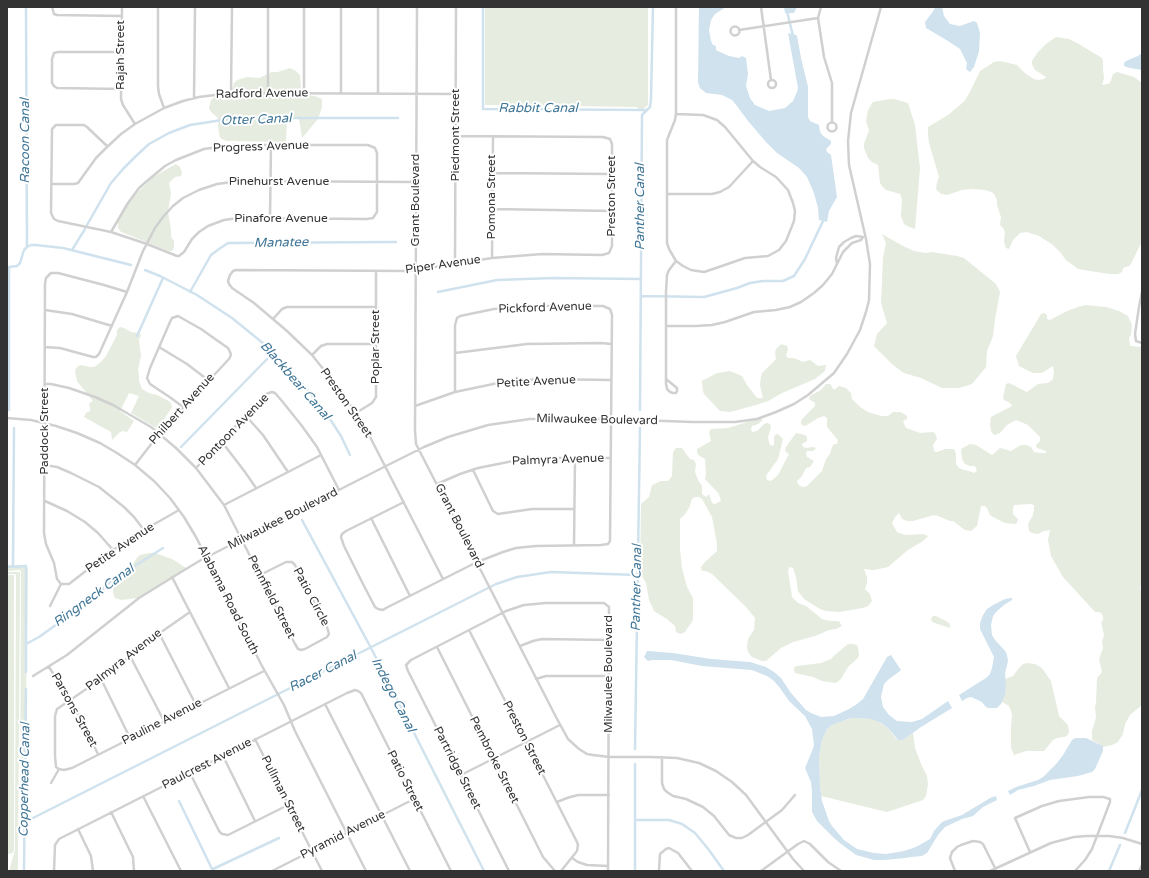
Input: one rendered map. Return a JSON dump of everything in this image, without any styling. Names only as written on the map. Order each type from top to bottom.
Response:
[{"type":"street","points":[[52,7],[54,14],[60,15],[122,16]]},
{"type":"street","name":"Rajah Street","points":[[122,7],[122,102],[135,124]]},
{"type":"street","points":[[158,7],[158,86],[164,108]]},
{"type":"street","points":[[194,98],[195,7]]},
{"type":"street","points":[[231,93],[232,7]]},
{"type":"street","points":[[268,7],[268,93]]},
{"type":"street","points":[[304,7],[304,93]]},
{"type":"street","points":[[341,7],[341,93]]},
{"type":"street","points":[[378,7],[378,94]]},
{"type":"street","name":"Grant Boulevard","points":[[417,7],[416,441],[536,679],[568,739],[579,750],[587,754],[609,757],[677,758],[704,765],[716,771],[742,791],[804,871]]},
{"type":"street","name":"Piedmont Street","points":[[455,264],[456,7]]},
{"type":"street","points":[[676,7],[676,114],[667,140],[667,243],[669,249],[676,261],[691,270],[704,272],[745,258],[772,255],[779,250],[783,246],[794,221],[795,211],[791,195],[788,190],[779,179],[753,161],[725,127],[717,120],[703,115],[676,114]]},
{"type":"street","points":[[761,7],[771,80]]},
{"type":"street","points":[[821,7],[818,18],[824,57],[832,83],[832,122]]},
{"type":"street","name":"Milwaukee Boulevard","points":[[33,676],[77,648],[134,603],[172,577],[386,466],[435,442],[463,431],[506,422],[544,419],[735,422],[757,418],[776,412],[794,404],[808,395],[834,373],[847,354],[862,324],[869,300],[870,264],[849,165],[848,141],[851,113],[881,7]]},
{"type":"street","points":[[739,30],[818,18]]},
{"type":"street","points":[[121,89],[62,88],[54,86],[52,80],[52,59],[54,53],[61,52],[122,52]]},
{"type":"street","name":"Radford Avenue","points":[[52,184],[78,183],[96,158],[121,134],[135,124],[164,108],[194,98],[231,93],[456,94]]},
{"type":"street","points":[[108,146],[84,125],[56,125],[52,129],[51,213],[54,219],[58,221],[111,232],[147,244]]},
{"type":"street","points":[[456,136],[492,137]]},
{"type":"street","name":"Preston Street","points":[[492,137],[610,139],[612,144],[612,246],[609,253]]},
{"type":"street","name":"Pomona Street","points":[[492,137],[492,258]]},
{"type":"street","name":"Progress Avenue","points":[[111,232],[128,203],[139,188],[155,174],[176,160],[198,151],[216,147],[233,145],[368,146],[375,148],[377,153],[377,182]]},
{"type":"street","points":[[270,218],[271,145]]},
{"type":"street","points":[[667,194],[712,194],[720,192],[729,187],[753,161]]},
{"type":"street","points":[[492,173],[612,174]]},
{"type":"street","name":"Pinehurst Avenue","points":[[45,347],[55,348],[89,357],[96,357],[102,350],[155,228],[166,213],[178,202],[194,192],[221,183],[239,181],[416,182]]},
{"type":"street","name":"Pinafore Avenue","points":[[147,244],[172,255],[180,256],[196,235],[205,227],[215,222],[230,218],[373,218],[377,212],[377,182]]},
{"type":"street","points":[[492,209],[612,211]]},
{"type":"street","points":[[837,264],[836,258],[839,247],[844,242],[856,236],[864,237]]},
{"type":"street","points":[[666,326],[712,325],[754,312],[790,307],[801,302],[818,290],[829,279],[843,252],[848,246],[864,237]]},
{"type":"street","points":[[844,242],[848,246]]},
{"type":"street","name":"Piper Avenue","points":[[230,275],[233,271],[240,270],[416,270],[492,258],[542,254],[602,255],[609,253]]},
{"type":"street","points":[[666,379],[677,388],[676,393],[670,392],[667,389],[666,384],[666,379],[666,326],[666,292],[667,275],[676,261]]},
{"type":"street","name":"Poplar Street","points":[[356,412],[372,403],[376,397],[376,271]]},
{"type":"street","name":"Paddock Street","points":[[61,584],[57,579],[54,563],[45,539],[46,281],[48,275],[51,273],[58,273],[127,292]]},
{"type":"street","name":"Preston Street","points":[[230,275],[228,284],[273,318],[312,355],[356,412],[386,466],[443,579]]},
{"type":"street","points":[[1142,292],[1135,334],[1136,341],[1142,344]]},
{"type":"street","name":"Pickford Avenue","points":[[455,353],[455,325],[457,318],[460,316],[494,309],[527,306],[603,306],[610,309],[612,315],[611,344]]},
{"type":"street","points":[[273,318],[282,309],[287,307],[376,307]]},
{"type":"street","points":[[45,310],[72,314],[112,326]]},
{"type":"street","name":"Philbert Avenue","points":[[135,465],[159,434],[231,354],[228,348],[181,317],[172,318],[159,347]]},
{"type":"street","points":[[404,502],[346,531],[341,537],[363,584],[375,607],[378,609],[383,610],[477,562],[503,552],[536,546],[601,546],[608,544],[610,537],[611,344],[532,343],[455,353],[455,392]]},
{"type":"street","points":[[312,355],[321,346],[327,344],[376,344]]},
{"type":"street","points":[[183,407],[150,384],[147,378],[159,347],[187,364],[208,380]]},
{"type":"street","name":"Petite Avenue","points":[[415,406],[455,392],[498,383],[525,380],[611,380]]},
{"type":"street","name":"Pennfield Street","points":[[45,384],[62,386],[102,400],[136,418],[159,434],[196,468],[224,505],[294,644],[301,650]]},
{"type":"street","name":"Pontoon Avenue","points":[[196,468],[266,394],[272,392],[275,393],[293,414],[317,447],[321,455]]},
{"type":"street","points":[[246,416],[263,435],[288,472]]},
{"type":"street","name":"Alabama Road South","points":[[7,418],[31,420],[66,429],[112,449],[135,465],[163,490],[179,510],[192,528],[264,670],[281,700],[290,721],[366,871]]},
{"type":"street","points":[[222,442],[256,488]]},
{"type":"street","points":[[224,505],[321,455],[339,490]]},
{"type":"street","name":"Palmyra Avenue","points":[[437,484],[473,470],[518,460],[544,458],[611,458]]},
{"type":"street","points":[[574,545],[575,458]]},
{"type":"street","points":[[45,465],[71,472],[99,487],[124,507],[144,530]]},
{"type":"street","points":[[473,470],[493,511],[498,514],[532,509],[574,509]]},
{"type":"street","points":[[45,501],[67,511],[85,522],[98,533],[113,550]]},
{"type":"street","name":"Petite Avenue","points":[[61,584],[67,584],[73,581],[113,550],[179,510]]},
{"type":"street","points":[[371,518],[410,596]]},
{"type":"street","name":"Patio Circle","points":[[260,575],[290,561],[298,570],[326,624],[329,634],[325,639],[301,650]]},
{"type":"street","points":[[172,577],[229,688]]},
{"type":"street","points":[[50,606],[61,584]]},
{"type":"street","name":"Milwaulee Boulevard","points":[[406,665],[415,658],[469,630],[503,613],[524,605],[534,603],[604,603],[609,608],[609,757]]},
{"type":"street","name":"Palmyra Avenue","points":[[59,769],[56,767],[55,756],[55,716],[57,709],[101,679],[159,633],[190,612]]},
{"type":"street","name":"Preston Street","points":[[469,630],[578,846],[572,858]]},
{"type":"street","points":[[159,633],[196,705]]},
{"type":"street","points":[[520,646],[542,639],[609,640]]},
{"type":"street","name":"Pembroke Street","points":[[437,647],[543,857],[555,871]]},
{"type":"street","points":[[130,656],[164,721]]},
{"type":"street","name":"Partridge Street","points":[[406,665],[509,871]]},
{"type":"street","name":"Parsons Street","points":[[49,667],[70,700],[98,754]]},
{"type":"street","name":"Pauline Avenue","points":[[59,769],[69,770],[264,670]]},
{"type":"street","points":[[536,679],[546,676],[609,676]]},
{"type":"street","points":[[101,679],[130,738]]},
{"type":"street","name":"Paulcrest Avenue","points":[[54,871],[55,848],[56,842],[59,839],[352,690],[358,691]]},
{"type":"street","name":"Patio Street","points":[[358,691],[361,693],[451,871]]},
{"type":"street","points":[[325,704],[410,871]]},
{"type":"street","points":[[461,775],[560,725]]},
{"type":"street","name":"Pullman Street","points":[[255,739],[322,871]]},
{"type":"street","points":[[223,756],[255,821]]},
{"type":"street","points":[[608,871],[609,757]]},
{"type":"street","points":[[662,757],[662,780],[664,789],[670,794],[686,799],[703,807],[714,816],[727,833],[733,837],[745,837],[782,810],[795,795]]},
{"type":"street","points":[[51,783],[59,769]]},
{"type":"street","points":[[190,773],[219,831],[222,834],[228,835],[288,805]]},
{"type":"street","points":[[557,802],[578,795],[608,795]]},
{"type":"street","points":[[143,796],[181,871]]},
{"type":"street","points":[[1030,852],[1015,818],[1042,806],[1059,802],[1089,797],[1110,799],[1089,856],[1075,871]]},
{"type":"street","name":"Pyramid Avenue","points":[[272,871],[414,799]]},
{"type":"street","points":[[111,812],[133,857],[134,871]]},
{"type":"street","points":[[78,829],[91,856],[93,871]]},
{"type":"street","points":[[990,871],[1051,843],[1068,838],[1098,835],[1123,838],[1142,844]]},
{"type":"street","points":[[955,871],[950,858],[952,852],[956,847],[973,841],[983,844],[995,868]]},
{"type":"street","points":[[761,871],[801,842],[807,842],[828,862],[842,871]]},
{"type":"street","points":[[659,871],[660,854],[669,848],[678,853],[692,871]]},
{"type":"street","points":[[562,871],[572,858],[587,865],[608,866]]},
{"type":"street","points":[[1139,871],[1142,865]]},
{"type":"shaded area","points":[[485,7],[648,7],[648,105],[643,109],[639,109],[637,107],[485,105]]},
{"type":"shaded area","points":[[1056,37],[1069,39],[1102,58],[1104,78],[1102,85],[1110,83],[1113,74],[1117,72],[1134,77],[1142,83],[1142,241],[1131,264],[1123,268],[1122,272],[1118,274],[1078,269],[1066,260],[1053,245],[1039,236],[1027,232],[1020,233],[1013,240],[1009,249],[1006,248],[1004,242],[1005,232],[1000,225],[1001,217],[997,200],[992,192],[972,189],[962,190],[947,195],[941,194],[936,189],[939,177],[929,143],[928,127],[948,115],[960,105],[970,92],[980,71],[994,62],[1000,61],[1017,65],[1026,74],[1034,79],[1044,79],[1046,77],[1035,70],[1032,61],[1037,53],[1046,44]]},
{"type":"shaded area","points":[[290,68],[300,75],[301,89],[303,93],[322,99],[322,107],[318,119],[302,138],[299,119],[287,119],[286,142],[226,141],[220,138],[218,126],[219,121],[209,108],[211,100],[217,95],[231,93],[234,83],[237,80],[247,77],[259,78],[272,72],[278,72]]},
{"type":"shaded area","points":[[890,99],[908,103],[915,125],[920,168],[915,229],[904,224],[901,216],[902,199],[900,194],[886,190],[882,186],[880,183],[878,165],[868,158],[864,148],[869,130],[866,121],[868,110],[873,102]]},
{"type":"shaded area","points":[[176,164],[180,167],[182,173],[181,176],[175,177],[169,183],[171,194],[168,211],[171,237],[174,241],[174,248],[172,251],[121,232],[118,228],[118,222],[127,203],[153,177]]},
{"type":"shaded area","points":[[882,234],[914,251],[926,253],[932,252],[964,258],[996,284],[1000,292],[993,336],[987,351],[986,367],[972,384],[959,388],[942,388],[921,378],[904,373],[893,365],[874,346],[877,334],[887,323],[881,303],[883,258],[886,243]]},
{"type":"shaded area","points":[[1085,305],[1106,307],[1119,311],[1128,316],[1132,325],[1131,335],[1129,338],[1130,345],[1142,347],[1142,584],[1140,588],[1142,590],[1142,705],[1130,715],[1125,724],[1123,734],[1118,742],[1103,747],[1092,740],[1092,731],[1096,718],[1095,707],[1097,678],[1102,672],[1099,659],[1103,648],[1102,642],[1104,635],[1101,622],[1103,620],[1103,616],[1101,613],[1095,612],[1063,577],[1051,556],[1048,540],[1050,530],[1038,534],[1029,531],[1028,524],[1033,515],[1034,509],[1034,505],[1031,504],[1014,505],[1013,514],[1018,519],[1017,523],[1015,524],[1005,523],[993,517],[990,515],[985,506],[981,506],[977,526],[971,531],[965,530],[953,521],[934,515],[913,521],[907,521],[902,519],[899,513],[892,523],[897,532],[905,535],[924,534],[928,536],[888,567],[874,570],[864,569],[867,577],[865,589],[870,594],[872,601],[868,606],[863,608],[839,612],[820,609],[804,599],[798,591],[793,568],[789,567],[788,571],[792,597],[798,603],[806,606],[822,619],[839,621],[842,626],[793,642],[781,648],[766,661],[762,661],[752,657],[748,652],[747,647],[748,639],[754,630],[755,618],[746,607],[712,574],[702,571],[701,567],[717,551],[717,544],[712,517],[702,499],[695,497],[692,499],[689,508],[680,519],[680,549],[682,568],[687,587],[693,598],[693,620],[685,632],[680,634],[676,632],[675,626],[654,611],[649,600],[646,583],[640,573],[641,504],[649,497],[652,485],[661,481],[668,481],[672,476],[673,452],[676,448],[682,448],[690,459],[694,460],[696,464],[695,472],[702,486],[702,494],[706,497],[709,494],[712,503],[715,504],[721,501],[719,494],[705,479],[705,459],[698,455],[697,449],[711,441],[709,432],[711,429],[728,428],[760,418],[763,420],[752,426],[752,432],[757,431],[767,423],[770,424],[771,427],[768,437],[771,446],[774,445],[775,435],[778,434],[783,439],[778,459],[766,476],[767,480],[771,481],[778,475],[789,454],[785,450],[786,447],[796,433],[807,437],[807,441],[802,444],[803,447],[816,448],[813,451],[807,451],[807,457],[814,461],[810,467],[806,468],[802,476],[797,481],[800,486],[807,486],[822,471],[832,447],[834,444],[837,444],[838,440],[827,427],[827,418],[824,416],[804,426],[801,424],[801,421],[815,406],[815,403],[809,399],[810,396],[821,390],[826,384],[830,384],[834,390],[839,386],[846,388],[851,393],[852,399],[868,412],[881,416],[888,416],[893,412],[901,412],[907,416],[907,419],[903,421],[906,428],[920,433],[935,433],[937,439],[933,445],[934,451],[937,452],[945,449],[954,449],[956,454],[956,464],[959,468],[964,470],[974,473],[977,471],[975,466],[969,466],[964,463],[962,459],[961,449],[970,444],[976,445],[992,455],[1000,448],[1011,451],[1021,445],[1031,447],[1034,452],[1046,453],[1046,451],[1037,448],[1036,445],[1040,441],[1040,437],[1028,425],[1016,420],[1007,425],[1000,433],[994,435],[991,431],[990,425],[991,417],[1012,406],[1004,400],[1003,397],[1006,384],[1009,383],[1027,392],[1038,384],[1048,383],[1053,379],[1053,366],[1042,373],[1033,373],[1019,366],[1016,356],[1041,314],[1044,313],[1047,315],[1047,319],[1050,320],[1067,311]]},
{"type":"shaded area","points":[[120,327],[141,335],[139,340],[141,356],[138,369],[139,381],[142,389],[167,400],[171,403],[172,407],[158,429],[131,413],[139,396],[129,393],[120,411],[134,421],[127,432],[120,432],[112,440],[111,432],[84,417],[86,413],[90,411],[89,404],[93,401],[77,381],[75,371],[80,365],[94,367],[101,362],[106,356],[117,335],[117,330]]},
{"type":"shaded area","points":[[781,344],[787,346],[788,349],[786,356],[788,358],[794,358],[803,362],[810,360],[818,366],[826,365],[825,371],[815,379],[782,393],[768,401],[730,412],[720,411],[704,394],[702,381],[717,373],[730,371],[742,376],[757,398],[763,398],[760,385],[762,373],[776,359],[776,349]]},
{"type":"shaded area","points":[[155,553],[172,559],[186,568],[139,598],[121,600],[115,598],[113,587],[116,582],[131,567],[140,555]]},
{"type":"shaded area","points":[[7,565],[24,566],[28,569],[24,820],[20,827],[21,572],[20,570],[7,571]]},
{"type":"shaded area","points":[[7,572],[20,572],[18,871],[9,871],[15,850],[16,574],[7,574]]},
{"type":"shaded area","points":[[7,575],[14,575],[14,850],[13,853],[7,854]]},
{"type":"shaded area","points":[[933,616],[936,616],[949,623],[950,628],[932,622],[931,619]]},
{"type":"shaded area","points":[[848,644],[857,645],[859,655],[858,658],[848,667],[841,679],[836,683],[822,681],[813,677],[795,673],[794,667],[821,663],[831,659]]},
{"type":"shaded area","points":[[1023,664],[1035,664],[1042,668],[1051,681],[1059,716],[1068,725],[1069,732],[1067,736],[1053,740],[1044,751],[1026,751],[1014,755],[1011,748],[1012,715],[1009,706],[1002,702],[1006,688],[1005,679],[1013,676]]},
{"type":"shaded area","points":[[853,718],[871,719],[877,721],[888,728],[896,739],[903,740],[913,733],[915,748],[927,776],[928,784],[926,796],[923,800],[887,812],[821,796],[819,757],[824,735],[827,729],[832,725]]},
{"type":"water","points":[[699,7],[726,7],[715,14],[711,20],[709,30],[711,41],[713,45],[716,46],[716,50],[720,52],[729,56],[739,58],[742,56],[746,58],[748,74],[746,86],[750,98],[755,105],[769,111],[785,108],[793,101],[797,92],[798,88],[788,33],[797,36],[808,87],[808,117],[810,121],[819,125],[820,132],[823,136],[831,141],[831,144],[826,149],[831,155],[837,197],[829,211],[827,222],[819,220],[818,208],[814,193],[807,177],[799,168],[777,153],[766,142],[732,100],[722,95],[706,93],[700,88],[698,82]]},
{"type":"water","points":[[784,7],[797,7],[794,13],[785,13]]},
{"type":"water","points":[[935,7],[942,7],[944,16],[950,24],[960,26],[974,21],[977,23],[980,33],[979,51],[974,67],[970,72],[966,69],[967,63],[960,49],[926,28],[925,22]]},
{"type":"water","points":[[1142,53],[1142,70],[1124,66],[1126,61]]},
{"type":"water","points":[[1012,598],[1012,600],[996,612],[993,616],[991,625],[992,635],[1006,652],[1008,661],[1005,673],[1005,695],[1001,704],[997,708],[988,708],[982,702],[971,697],[962,701],[959,695],[986,678],[990,674],[992,668],[994,657],[980,629],[980,623],[983,615],[987,609],[993,605],[1005,599]]},
{"type":"water","points":[[647,651],[750,662],[766,667],[781,678],[791,693],[806,710],[821,717],[834,716],[849,709],[863,699],[887,657],[891,655],[901,670],[884,684],[881,697],[883,707],[889,715],[897,721],[912,722],[922,719],[948,701],[952,708],[903,740],[898,740],[888,728],[871,719],[848,719],[832,725],[827,729],[822,740],[819,757],[822,801],[832,826],[844,840],[857,849],[886,854],[916,847],[930,839],[934,831],[942,822],[962,815],[990,798],[996,796],[997,800],[983,807],[973,816],[962,819],[945,827],[938,835],[927,853],[922,856],[874,860],[856,855],[834,838],[817,821],[812,812],[811,782],[805,768],[814,745],[812,729],[805,716],[789,701],[774,681],[767,676],[752,670],[702,666],[671,660],[648,661],[644,657]]},
{"type":"water","points":[[1075,738],[1086,738],[1103,746],[1103,751],[1095,769],[1092,772],[1078,776],[1050,780],[1018,790],[1010,795],[1008,791],[1043,777],[1057,763],[1072,740]]},
{"type":"waterway","name":"Racoon Canal","points":[[9,267],[17,266],[20,263],[24,250],[27,247],[26,7]]},
{"type":"waterway","name":"Rabbit Canal","points":[[483,7],[483,109],[646,110]]},
{"type":"waterway","name":"Panther Canal","points":[[640,410],[642,115],[650,107],[651,99],[653,7]]},
{"type":"waterway","points":[[786,7],[793,36]]},
{"type":"waterway","name":"Otter Canal","points":[[87,225],[111,183],[136,156],[149,144],[169,133],[190,125],[235,118],[398,118]]},
{"type":"waterway","points":[[641,296],[704,297],[750,283],[763,281],[783,281],[794,276],[805,259],[823,221],[823,218]]},
{"type":"waterway","name":"Otter Canal","points":[[72,250],[85,229]]},
{"type":"waterway","name":"Manatee","points":[[190,292],[211,255],[228,243],[396,242]]},
{"type":"waterway","name":"Blackbear Canal","points":[[27,247],[36,245],[63,248],[131,265]]},
{"type":"waterway","points":[[7,267],[9,267],[9,410]]},
{"type":"waterway","name":"Blackbear Canal","points":[[145,270],[197,295],[232,318],[264,344],[301,382],[326,413],[341,436],[350,455]]},
{"type":"waterway","points":[[137,336],[163,278]]},
{"type":"waterway","points":[[438,292],[497,280],[554,278],[641,279]]},
{"type":"waterway","points":[[181,447],[273,353]]},
{"type":"waterway","points":[[13,566],[14,428]]},
{"type":"waterway","name":"Panther Canal","points":[[635,749],[640,428]]},
{"type":"waterway","name":"Indego Canal","points":[[302,520],[371,648],[484,871]]},
{"type":"waterway","name":"Ringneck Canal","points":[[26,644],[39,637],[78,609],[98,594],[111,581],[163,548]]},
{"type":"waterway","name":"Copperhead Canal","points":[[7,567],[26,566],[26,672]]},
{"type":"waterway","name":"Racer Canal","points":[[24,827],[31,819],[496,584],[517,577],[551,572],[637,575]]},
{"type":"waterway","name":"Copperhead Canal","points":[[24,871],[26,689]]},
{"type":"waterway","name":"Panther Canal","points":[[635,764],[635,871]]},
{"type":"waterway","points":[[1125,833],[1142,790]]},
{"type":"waterway","points":[[179,801],[213,871]]},
{"type":"waterway","points":[[635,820],[669,820],[682,824],[695,833],[724,871]]},
{"type":"waterway","points":[[213,869],[279,838]]},
{"type":"waterway","points":[[1109,871],[1120,845]]}]
